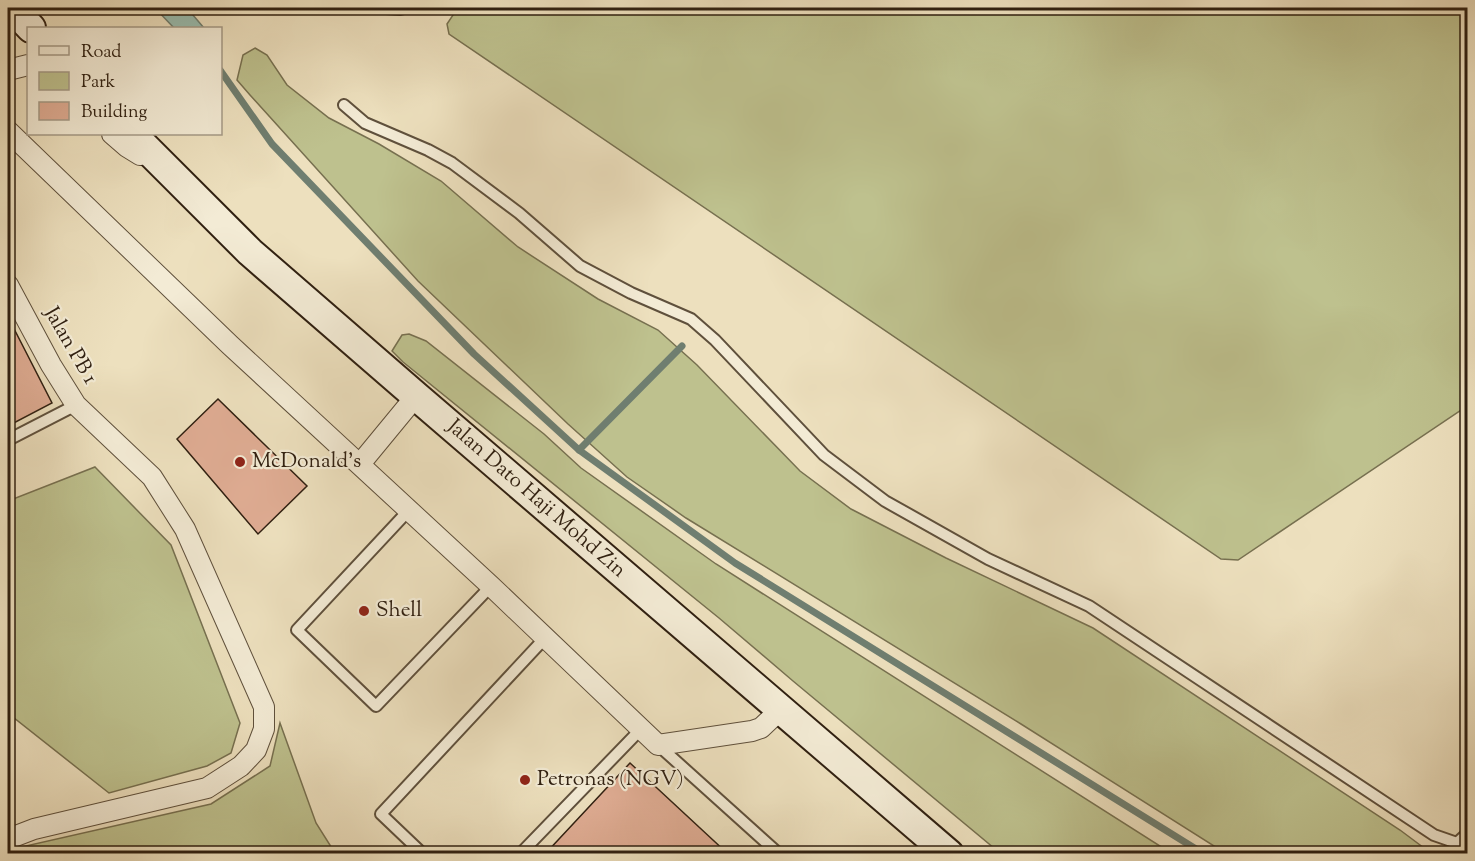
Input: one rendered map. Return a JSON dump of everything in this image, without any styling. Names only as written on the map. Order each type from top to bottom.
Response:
[{"type":"main road","points":[[12,8],[30,27]]},
{"type":"main road","name":"Jalan Dato Haji Mohd Zin","points":[[133,135],[250,252],[948,854]]},
{"type":"street","points":[[8,70],[27,65]]},
{"type":"street","points":[[8,131],[261,374],[491,586],[658,745],[761,728],[780,710]]},
{"type":"street","points":[[113,135],[127,147],[171,172]]},
{"type":"street","name":"Jalan PB 1","points":[[8,285],[51,365],[76,405],[152,477],[185,529],[264,707],[264,729],[256,750],[241,766],[207,788],[34,829],[8,839]]},
{"type":"street","points":[[360,464],[416,396]]},
{"type":"lane","points":[[386,8],[404,8]]},
{"type":"lane","points":[[344,105],[365,123],[428,150],[452,164],[519,213],[580,266],[631,293],[691,319],[715,340],[824,455],[885,501],[988,560],[1089,606],[1455,848],[1467,833]]},
{"type":"lane","points":[[8,440],[76,405]]},
{"type":"lane","points":[[409,510],[297,630],[376,706],[491,586]]},
{"type":"lane","points":[[423,854],[381,814],[545,638]]},
{"type":"lane","points":[[520,854],[641,729]]},
{"type":"lane","points":[[658,745],[779,854]]},
{"type":"green space","points":[[463,8],[1467,8],[1467,406],[1238,560],[1221,559],[449,34],[447,24],[453,15]]},
{"type":"green space","points":[[255,48],[267,55],[287,85],[329,118],[379,144],[441,181],[518,247],[598,299],[658,330],[697,365],[800,471],[851,509],[946,558],[1093,628],[1400,830],[1424,848],[1427,853],[1225,853],[1021,724],[686,518],[627,477],[418,281],[237,80],[243,55]]},
{"type":"green space","points":[[409,334],[426,341],[544,434],[581,468],[716,564],[1171,853],[1000,853],[719,618],[403,362],[392,351],[402,335]]},
{"type":"green space","points":[[95,467],[171,545],[240,723],[231,753],[207,766],[109,793],[14,718],[8,722],[8,501]]},
{"type":"green space","points":[[280,723],[316,823],[335,853],[8,853],[8,850],[211,804],[270,766]]},
{"type":"water","points":[[155,8],[187,8],[203,27],[173,27]]},
{"type":"building","points":[[8,317],[52,403],[8,426]]},
{"type":"building","name":"McDonald's","points":[[218,399],[307,486],[258,534],[177,439]]},
{"type":"building","points":[[630,763],[728,854],[545,854]]},
{"type":"waterway","points":[[222,73],[272,144],[474,354],[579,450],[735,563],[1204,854]]},
{"type":"waterway","points":[[579,450],[682,346]]},
{"type":"place","name":"McDonald's","points":[[240,462]]},
{"type":"place","name":"Shell","points":[[364,611]]},
{"type":"place","name":"Petronas (NGV)","points":[[525,780]]}]
